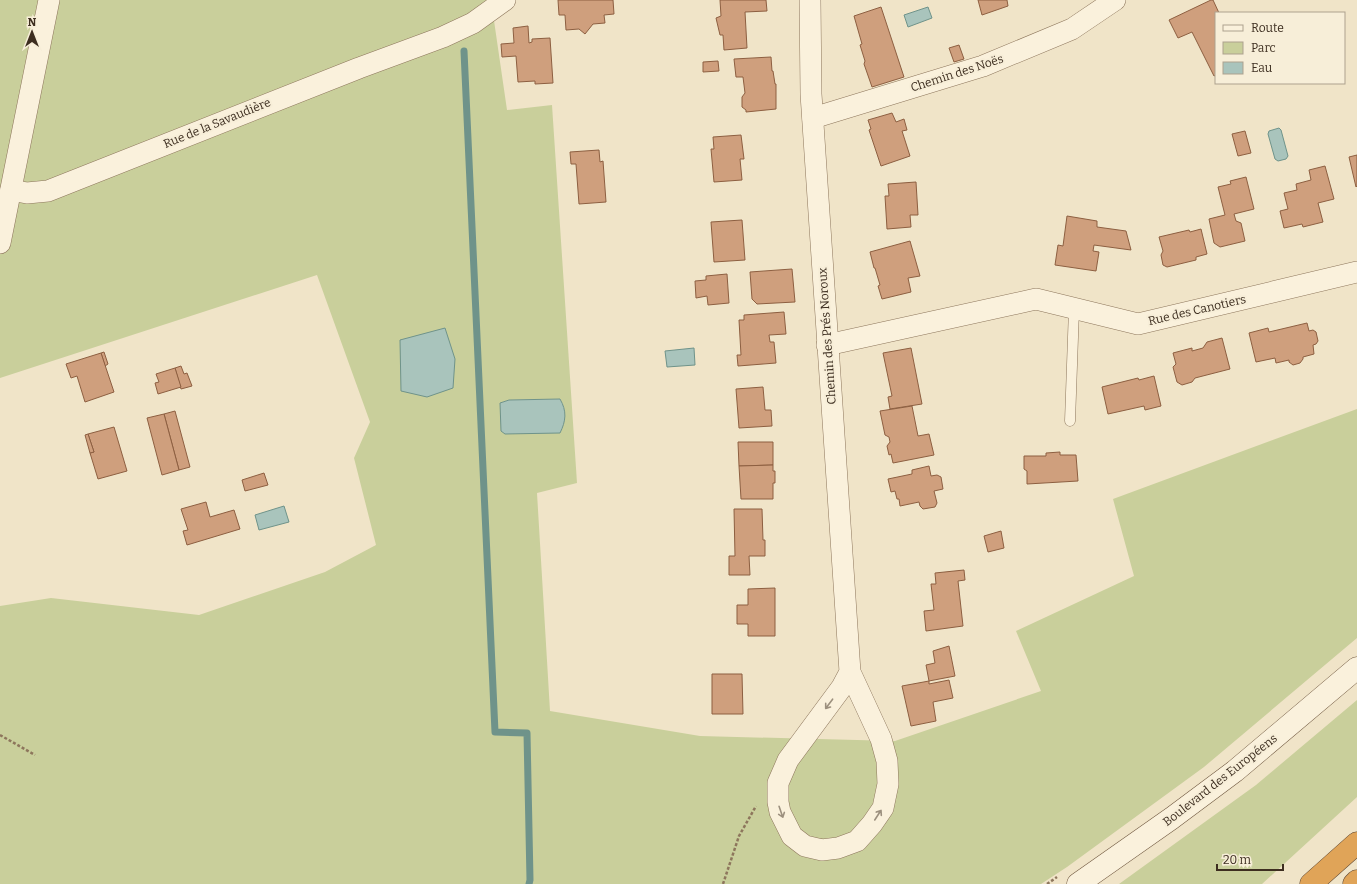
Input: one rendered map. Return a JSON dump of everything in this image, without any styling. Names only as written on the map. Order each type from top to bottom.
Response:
[{"type":"highway","points":[[1311,884],[1357,844]]},
{"type":"highway","points":[[1354,884],[1357,881]]},
{"type":"main road","name":"Boulevard des Européens","points":[[1078,884],[1172,818],[1235,770],[1357,668]]},
{"type":"main road","name":"Boulevard des Européens","points":[[1103,884],[1134,863],[1231,790],[1302,731],[1357,682]]},
{"type":"street","points":[[0,243],[49,0]]},
{"type":"street","name":"Rue de la Savaudière","points":[[10,190],[27,193],[48,191],[308,88],[443,37],[473,23],[505,0]]},
{"type":"street","name":"Chemin des Prés Noroux","points":[[810,0],[813,118],[850,672],[881,739],[887,761],[888,784],[883,808],[872,824],[857,841],[838,848],[822,850],[805,846],[792,836],[780,812],[778,802],[778,783],[788,760],[842,688],[850,672]]},
{"type":"street","name":"Chemin des Noës","points":[[813,118],[983,66],[1072,29],[1115,0]]},
{"type":"street","name":"Rue des Canotiers","points":[[827,345],[1036,299],[1138,324],[1357,272]]},
{"type":"lane","points":[[1070,421],[1074,309]]},
{"type":"lane","points":[[1091,884],[1214,795],[1303,724],[1357,676]]},
{"type":"path","points":[[0,735],[35,755]]},
{"type":"path","points":[[722,884],[739,836],[759,802]]},
{"type":"green space","points":[[0,0],[491,0],[507,110],[552,105],[577,483],[537,493],[550,711],[700,736],[895,741],[1041,691],[1016,631],[1134,576],[1113,499],[1357,409],[1357,638],[1204,767],[1067,867],[1041,884],[0,884],[0,606],[51,598],[199,615],[325,572],[376,545],[354,458],[370,422],[317,275],[0,378]],"holes":[[[560,399],[565,412],[564,424],[560,433],[500,403],[509,400]]]},
{"type":"green space","points":[[1357,700],[1357,797],[1262,884],[1119,884],[1256,785]]},
{"type":"water","points":[[928,7],[932,18],[908,27],[904,15]]},
{"type":"water","points":[[1279,128],[1281,130],[1288,156],[1286,159],[1278,161],[1275,159],[1268,134],[1269,131]]},
{"type":"water","points":[[445,328],[455,359],[453,388],[427,397],[401,391],[400,340]]},
{"type":"water","points":[[694,348],[695,365],[667,367],[665,351]]},
{"type":"water","points":[[560,399],[564,408],[565,416],[564,424],[560,433],[505,434],[501,431],[500,403],[509,400]]},
{"type":"water","points":[[284,506],[289,522],[259,530],[255,515]]},
{"type":"building","points":[[558,0],[613,0],[614,14],[604,15],[605,23],[593,24],[585,34],[579,29],[566,30],[565,15],[559,15]]},
{"type":"building","points":[[720,0],[766,0],[767,11],[745,12],[747,48],[724,50],[723,35],[720,35],[716,18],[721,16]]},
{"type":"building","points":[[978,0],[1007,0],[1008,6],[982,15]]},
{"type":"building","points":[[1213,0],[1219,12],[1215,12],[1215,76],[1192,32],[1178,38],[1169,20]]},
{"type":"building","points":[[881,7],[904,77],[872,87],[864,64],[865,61],[860,45],[862,44],[854,16]]},
{"type":"building","points":[[528,26],[529,43],[532,42],[532,39],[550,38],[553,83],[535,84],[535,81],[518,82],[516,56],[502,57],[501,44],[514,43],[513,28]]},
{"type":"building","points":[[959,45],[964,59],[954,62],[949,48]]},
{"type":"building","points":[[771,57],[772,71],[776,84],[776,109],[746,112],[746,110],[742,107],[742,97],[745,93],[743,77],[736,77],[734,59]]},
{"type":"building","points":[[718,61],[719,71],[703,72],[703,62]]},
{"type":"building","points":[[892,113],[896,122],[904,119],[907,130],[902,131],[910,156],[881,166],[869,130],[871,129],[868,120]]},
{"type":"building","points":[[1245,131],[1251,153],[1238,156],[1232,134]]},
{"type":"building","points":[[741,135],[744,159],[740,159],[742,180],[714,182],[711,149],[714,149],[713,137]]},
{"type":"building","points":[[599,150],[600,162],[603,161],[606,202],[579,204],[576,164],[571,164],[570,152]]},
{"type":"building","points":[[1357,155],[1357,186],[1356,187],[1349,157]]},
{"type":"building","points":[[1325,166],[1334,199],[1318,203],[1323,222],[1303,227],[1302,224],[1284,228],[1280,211],[1288,209],[1284,193],[1297,190],[1296,184],[1311,180],[1309,170]]},
{"type":"building","points":[[1246,177],[1254,209],[1234,214],[1236,221],[1241,223],[1245,241],[1220,247],[1214,243],[1209,219],[1225,215],[1218,187],[1231,184],[1230,181]]},
{"type":"building","points":[[916,182],[918,215],[910,215],[911,227],[887,229],[885,196],[889,196],[888,184]]},
{"type":"building","points":[[1067,216],[1097,221],[1097,227],[1126,231],[1131,250],[1094,245],[1093,251],[1099,252],[1096,271],[1055,265],[1058,245],[1063,246]]},
{"type":"building","points":[[742,220],[745,260],[714,262],[711,222]]},
{"type":"building","points":[[1201,229],[1207,254],[1196,257],[1196,260],[1167,267],[1163,265],[1161,255],[1163,251],[1159,237],[1189,230],[1190,232]]},
{"type":"building","points":[[910,241],[920,276],[908,278],[911,292],[882,299],[878,286],[880,285],[870,252]]},
{"type":"building","points":[[792,269],[795,302],[757,304],[752,299],[750,272]]},
{"type":"building","points":[[727,274],[729,303],[708,305],[707,296],[696,298],[695,281],[706,280],[706,276]]},
{"type":"building","points":[[784,312],[786,334],[769,335],[770,342],[774,342],[776,363],[738,366],[737,355],[741,355],[739,320],[744,320],[744,315]]},
{"type":"building","points":[[1307,323],[1309,331],[1313,330],[1316,332],[1318,341],[1313,345],[1314,354],[1303,357],[1300,363],[1293,365],[1289,362],[1289,360],[1276,363],[1275,358],[1256,362],[1249,333],[1268,328],[1269,332]]},
{"type":"building","points":[[1222,338],[1230,369],[1195,378],[1192,382],[1182,385],[1177,382],[1173,367],[1176,364],[1173,353],[1192,348],[1192,351],[1203,348],[1207,342]]},
{"type":"building","points":[[911,348],[922,404],[890,409],[888,397],[892,396],[883,353]]},
{"type":"building","points":[[104,352],[108,364],[105,366],[101,353]]},
{"type":"building","points":[[101,353],[114,392],[85,402],[77,376],[71,378],[66,364]]},
{"type":"building","points":[[181,366],[184,374],[187,373],[192,386],[181,389],[175,368]]},
{"type":"building","points":[[175,368],[181,387],[158,394],[155,383],[159,382],[156,374]]},
{"type":"building","points":[[1154,376],[1161,406],[1145,410],[1144,406],[1108,414],[1102,387],[1138,378],[1139,380]]},
{"type":"building","points":[[763,387],[765,410],[771,410],[772,426],[739,428],[736,389]]},
{"type":"building","points":[[912,406],[918,436],[929,434],[934,455],[893,463],[887,446],[890,442],[889,437],[885,435],[880,411]]},
{"type":"building","points":[[175,411],[190,467],[179,470],[164,414]]},
{"type":"building","points":[[164,414],[179,470],[162,475],[147,418]]},
{"type":"building","points":[[114,427],[127,471],[98,479],[90,453],[94,452],[88,434]]},
{"type":"building","points":[[88,434],[94,452],[90,453],[85,435]]},
{"type":"building","points":[[738,442],[773,442],[773,465],[739,466]]},
{"type":"building","points":[[1060,452],[1060,455],[1076,455],[1078,481],[1027,484],[1027,471],[1024,469],[1024,456],[1046,456],[1046,453]]},
{"type":"building","points":[[773,465],[773,471],[775,471],[775,483],[773,483],[773,499],[741,499],[739,466]]},
{"type":"building","points":[[929,466],[931,476],[937,475],[941,477],[943,489],[934,491],[937,503],[935,507],[923,509],[919,502],[900,506],[899,499],[897,499],[895,491],[891,492],[888,479],[912,474],[912,470]]},
{"type":"building","points":[[264,473],[268,485],[245,491],[242,480]]},
{"type":"building","points":[[206,502],[210,517],[234,510],[240,529],[187,545],[183,531],[188,530],[181,509]]},
{"type":"building","points":[[734,509],[762,509],[765,556],[749,556],[750,575],[729,575],[729,556],[735,556]]},
{"type":"building","points":[[1001,531],[1004,548],[988,552],[984,536]]},
{"type":"building","points":[[964,570],[965,580],[958,581],[963,626],[926,631],[924,611],[934,610],[931,584],[936,584],[935,573]]},
{"type":"building","points":[[775,588],[775,636],[748,636],[748,624],[737,624],[737,605],[748,605],[748,589]]},
{"type":"building","points":[[949,646],[955,676],[929,681],[926,665],[935,663],[933,651]]},
{"type":"building","points":[[712,674],[742,674],[743,714],[712,714]]},
{"type":"building","points":[[949,680],[953,698],[933,702],[936,721],[911,726],[902,686],[929,681],[929,684]]},
{"type":"waterway","points":[[464,51],[495,732],[527,733],[529,884]]}]
